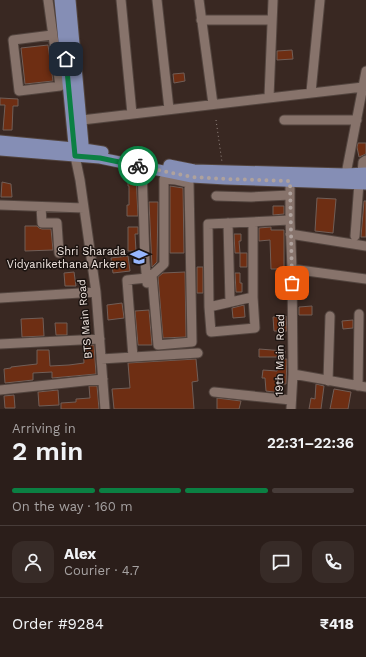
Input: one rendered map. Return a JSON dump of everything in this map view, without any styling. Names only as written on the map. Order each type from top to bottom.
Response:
[{"type":"main road","points":[[60,0],[80,152]]},
{"type":"main road","points":[[70,0],[82,120],[80,152]]},
{"type":"main road","points":[[0,141],[194,170],[345,178]]},
{"type":"main road","points":[[0,150],[80,152],[177,177],[290,181],[363,178]]},
{"type":"street","points":[[48,0],[60,86],[19,91],[13,40],[52,35]]},
{"type":"street","points":[[121,0],[132,114]]},
{"type":"street","points":[[157,0],[169,109]]},
{"type":"street","points":[[199,0],[213,104]]},
{"type":"street","points":[[269,97],[273,0]]},
{"type":"street","points":[[311,92],[320,0]]},
{"type":"street","points":[[201,20],[272,20]]},
{"type":"street","points":[[345,178],[366,70]]},
{"type":"street","points":[[82,120],[363,87]]},
{"type":"street","points":[[284,120],[356,120]]},
{"type":"street","name":"BTS Main Road","points":[[80,152],[80,180],[96,292],[105,409]]},
{"type":"street","points":[[355,236],[363,178],[363,162],[366,160]]},
{"type":"street","points":[[142,167],[145,262],[153,350]]},
{"type":"street","points":[[177,177],[189,183],[192,342],[158,345],[152,275],[164,264],[164,179],[177,177]]},
{"type":"street","name":"19th Main Road","points":[[290,181],[293,374],[291,404]]},
{"type":"street","points":[[216,196],[251,197],[290,195]]},
{"type":"street","points":[[0,205],[84,208]]},
{"type":"street","points":[[41,207],[42,223],[57,223],[59,253]]},
{"type":"street","points":[[253,222],[253,297],[255,328],[210,332],[208,224],[290,220]]},
{"type":"street","points":[[228,223],[230,302]]},
{"type":"street","points":[[290,234],[366,246]]},
{"type":"street","points":[[292,269],[366,279]]},
{"type":"street","points":[[133,357],[127,280],[147,278]]},
{"type":"street","points":[[0,298],[96,292]]},
{"type":"street","points":[[209,306],[253,297]]},
{"type":"street","points":[[293,374],[362,387],[360,314]]},
{"type":"street","points":[[328,381],[330,316]]},
{"type":"street","points":[[0,344],[100,339]]},
{"type":"street","points":[[101,360],[198,353]]},
{"type":"street","points":[[0,390],[103,379]]},
{"type":"street","points":[[214,392],[291,404]]},
{"type":"path","points":[[216,120],[223,171]]},
{"type":"building","points":[[48,45],[53,81],[25,84],[21,48]]},
{"type":"building","points":[[292,50],[293,59],[277,60],[277,51]]},
{"type":"building","points":[[184,73],[185,81],[174,83],[173,74]]},
{"type":"building","points":[[0,98],[18,99],[18,106],[13,106],[12,130],[3,130],[5,105],[0,105]]},
{"type":"building","points":[[358,143],[366,143],[366,154],[359,157],[357,147]]},
{"type":"building","points":[[128,176],[136,176],[138,216],[127,216],[127,205],[129,205]]},
{"type":"building","points":[[2,182],[11,184],[12,197],[1,197]]},
{"type":"building","points":[[170,186],[183,188],[184,253],[170,253]]},
{"type":"building","points":[[317,198],[336,199],[333,233],[315,231]]},
{"type":"building","points":[[364,201],[366,201],[366,237],[361,237]]},
{"type":"building","points":[[149,202],[158,202],[157,262],[152,267]]},
{"type":"building","points":[[273,206],[284,206],[284,214],[273,215]]},
{"type":"building","points":[[25,226],[37,226],[42,229],[51,229],[53,250],[25,251]]},
{"type":"building","points":[[128,227],[138,227],[138,234],[135,234],[136,251],[128,251]]},
{"type":"building","points":[[271,227],[271,230],[284,230],[284,269],[271,269],[270,240],[259,241],[259,228]]},
{"type":"building","points":[[234,234],[241,234],[241,241],[239,241],[240,253],[235,253]]},
{"type":"building","points":[[240,253],[247,253],[247,267],[240,267]]},
{"type":"building","points":[[128,256],[130,271],[113,273],[111,258]]},
{"type":"building","points":[[197,267],[203,267],[203,293],[197,293]]},
{"type":"building","points":[[74,272],[76,286],[65,286],[64,273]]},
{"type":"building","points":[[185,272],[186,337],[163,338],[158,277],[163,273]]},
{"type":"building","points":[[235,273],[240,273],[242,292],[236,292]]},
{"type":"building","points":[[122,303],[124,318],[108,320],[107,305]]},
{"type":"building","points":[[244,305],[245,317],[233,318],[232,308]]},
{"type":"building","points":[[312,306],[312,315],[299,315],[299,307]]},
{"type":"building","points":[[149,310],[152,345],[138,345],[135,311]]},
{"type":"building","points":[[286,316],[287,331],[274,331],[273,317]]},
{"type":"building","points":[[43,318],[44,336],[22,337],[21,319]]},
{"type":"building","points":[[353,320],[353,328],[343,329],[342,321]]},
{"type":"building","points":[[55,323],[67,323],[67,335],[56,335]]},
{"type":"building","points":[[94,345],[96,374],[52,378],[52,372],[33,373],[33,380],[5,383],[4,369],[37,364],[37,350],[49,350],[50,366],[69,365],[84,363],[83,346]]},
{"type":"building","points":[[259,349],[285,351],[284,359],[287,359],[286,384],[282,384],[282,393],[266,391],[265,378],[262,378],[263,370],[277,371],[278,357],[259,357]]},
{"type":"building","points":[[196,359],[198,381],[192,382],[194,409],[114,409],[112,389],[130,388],[128,363]]},
{"type":"building","points":[[316,384],[324,386],[321,409],[309,409],[311,398],[315,399]]},
{"type":"building","points":[[89,386],[97,386],[99,409],[61,409],[61,403],[76,402],[76,399],[90,398]]},
{"type":"building","points":[[334,389],[351,392],[348,409],[330,409]]},
{"type":"building","points":[[58,390],[59,405],[39,406],[38,392]]},
{"type":"building","points":[[14,395],[15,408],[5,408],[4,396]]},
{"type":"building","points":[[217,398],[241,401],[239,409],[217,409]]},
{"type":"way so far","points":[[138,166],[192,177],[290,181],[292,283]]},
{"type":"place","name":"Shri Sharada Vidyanikethana Arkere","points":[[139,257]]},
{"type":"route","points":[[66,59],[75,156],[100,158],[138,166]]}]
